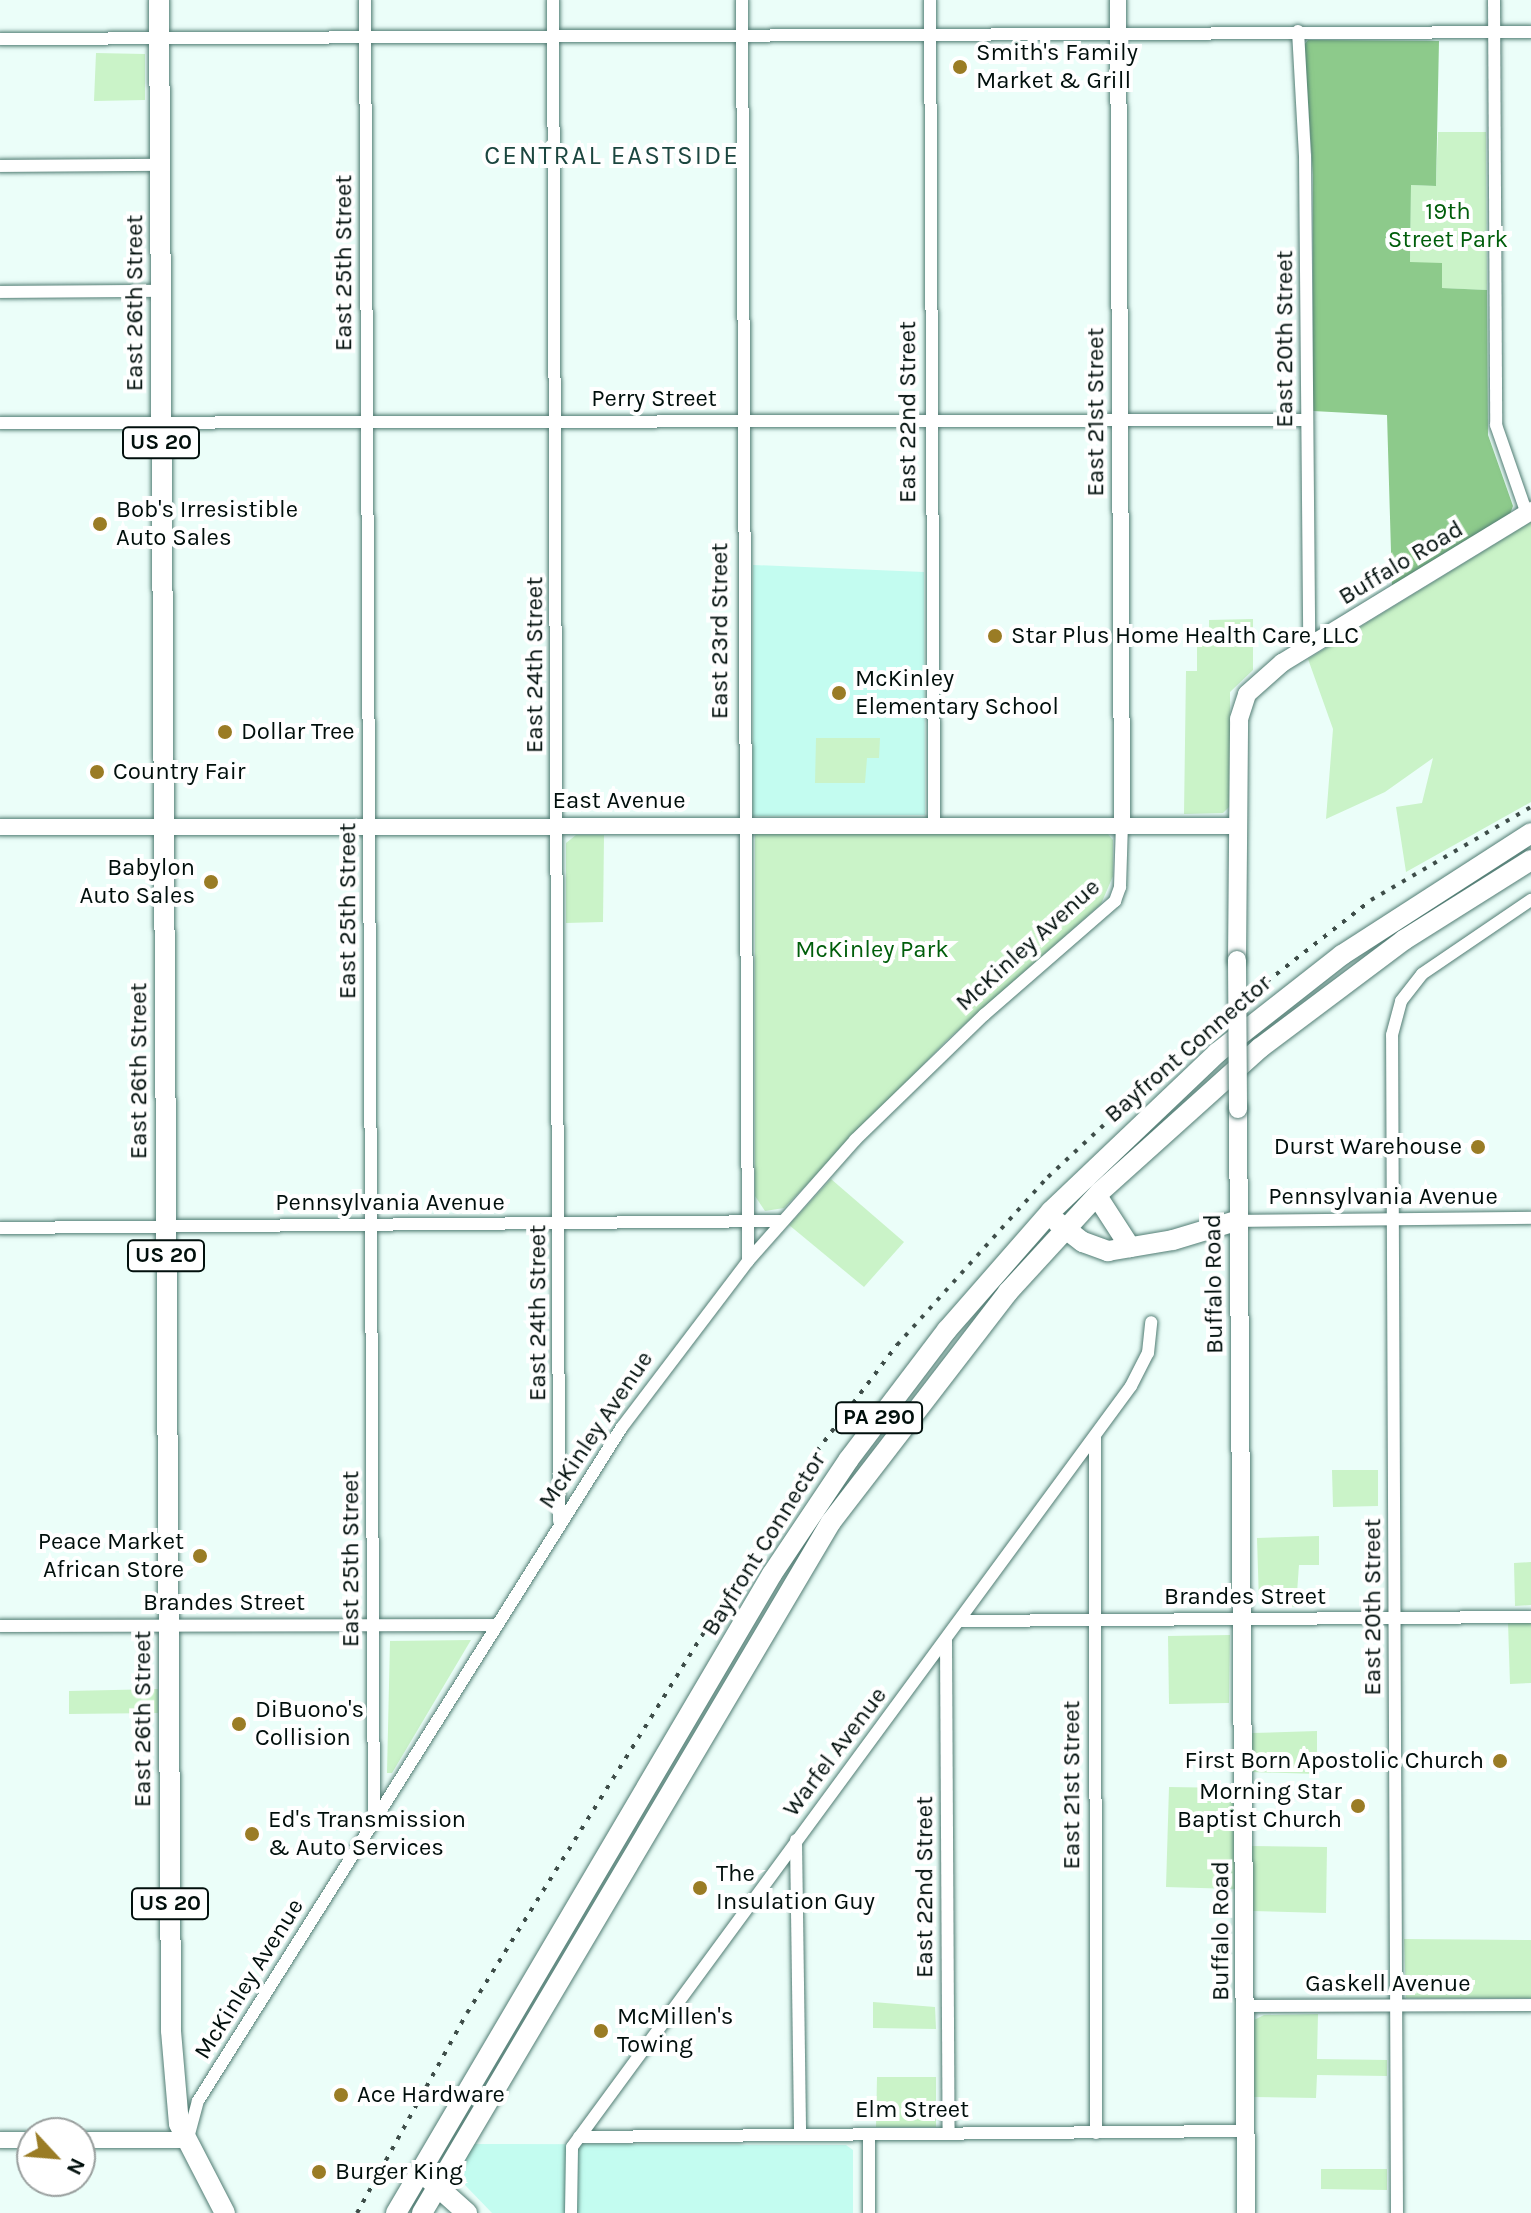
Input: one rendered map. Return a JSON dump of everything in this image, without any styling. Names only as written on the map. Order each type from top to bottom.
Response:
[{"type":"main road","name":"East 26th Street","points":[[159,0],[171,2031],[177,2116],[187,2140]]},
{"type":"main road","name":"Buffalo Road","points":[[1246,2213],[1244,1619],[1236,1221],[1237,960],[1243,700],[1266,674],[1529,512]]},
{"type":"main road","name":"Bayfront Connector","points":[[396,2213],[809,1516],[905,1382],[1048,1214],[1149,1114],[1270,1010],[1418,902],[1531,833]]},
{"type":"main road","name":"Bayfront Connector","points":[[422,2213],[831,1522],[928,1390],[1065,1229],[1211,1088],[1296,1019],[1417,931],[1531,860]]},
{"type":"main road","points":[[1097,1196],[1130,1247]]},
{"type":"main road","points":[[1048,1214],[1096,1249],[1130,1247],[1236,1221]]},
{"type":"main road","name":"US 20","points":[[187,2140],[225,2213]]},
{"type":"main road","points":[[421,2171],[467,2213]]},
{"type":"street","name":"East 25th Street","points":[[365,0],[374,1822]]},
{"type":"street","name":"East 24th Street","points":[[553,0],[559,1522]]},
{"type":"street","name":"East 23rd Street","points":[[742,0],[748,1261]]},
{"type":"street","name":"East 22nd Street","points":[[930,0],[934,824]]},
{"type":"street","name":"East 21st Street","points":[[1118,0],[1122,824]]},
{"type":"street","points":[[1494,0],[1496,425],[1529,512]]},
{"type":"street","name":"East 20th Street","points":[[1298,31],[1305,156],[1309,647]]},
{"type":"street","points":[[0,39],[1531,32]]},
{"type":"street","points":[[0,166],[160,165]]},
{"type":"street","points":[[0,292],[161,291]]},
{"type":"street","name":"Perry Street","points":[[0,423],[1307,420]]},
{"type":"street","name":"McKinley Avenue","points":[[187,2140],[195,2106],[559,1522],[640,1402],[781,1221],[938,1058],[1112,905],[1120,887],[1122,824]]},
{"type":"street","name":"East Avenue","points":[[0,827],[1239,826]]},
{"type":"street","name":"East 20th Street","points":[[1397,2213],[1392,1035],[1401,1001],[1431,966],[1531,900]]},
{"type":"street","name":"Pennsylvania Avenue","points":[[1236,1221],[1531,1218]]},
{"type":"street","name":"Pennsylvania Avenue","points":[[0,1228],[781,1221]]},
{"type":"street","name":"Warfel Avenue","points":[[571,2213],[570,2152],[579,2137],[1095,1437],[1143,1367],[1151,1322]]},
{"type":"street","name":"East 21st Street","points":[[1095,1437],[1096,2133]]},
{"type":"street","name":"Brandes Street","points":[[960,1621],[1531,1617]]},
{"type":"street","name":"Brandes Street","points":[[0,1626],[496,1625]]},
{"type":"street","name":"East 22nd Street","points":[[946,1640],[949,2134]]},
{"type":"street","points":[[796,1840],[800,2135]]},
{"type":"street","name":"Gaskell Avenue","points":[[1246,2006],[1531,2005]]},
{"type":"street","name":"Elm Street","points":[[579,2137],[1246,2131]]},
{"type":"street","points":[[869,2135],[869,2213]]},
{"type":"street","points":[[96,2140],[187,2140]]},
{"type":"shaded area","name":"McKinley Elementary School","points":[[753,565],[924,572],[925,815],[753,816]]},
{"type":"shaded area","points":[[473,2144],[846,2145],[853,2150],[853,2213],[492,2213],[463,2183],[463,2160]]},
{"type":"green space","points":[[1308,40],[1439,41],[1436,186],[1411,185],[1410,262],[1442,263],[1442,288],[1487,290],[1488,435],[1513,506],[1510,514],[1392,586],[1387,415],[1313,411],[1313,175],[1304,45]]},
{"type":"green space","points":[[96,53],[145,54],[145,100],[94,101]]},
{"type":"green space","name":"19th Street Park","points":[[1438,132],[1486,132],[1487,290],[1441,288],[1410,263],[1411,185],[1436,186]]},
{"type":"green space","points":[[1531,522],[1531,802],[1406,872],[1396,807],[1422,803],[1433,758],[1385,792],[1326,819],[1333,729],[1308,659]]},
{"type":"green space","points":[[1253,619],[1253,670],[1230,692],[1231,805],[1223,813],[1184,814],[1186,671],[1197,671],[1197,635],[1209,635],[1209,620]]},
{"type":"green space","points":[[816,738],[880,738],[879,758],[867,758],[865,783],[815,783]]},
{"type":"green space","name":"McKinley Park","points":[[1107,833],[1113,840],[1113,876],[1101,904],[947,1040],[784,1208],[765,1211],[755,1196],[755,834]]},
{"type":"green space","points":[[576,835],[604,835],[603,922],[566,923],[566,843]]},
{"type":"green space","points":[[831,1179],[904,1242],[864,1287],[789,1225]]},
{"type":"green space","points":[[1332,1470],[1378,1470],[1378,1506],[1333,1507]]},
{"type":"green space","points":[[1319,1536],[1319,1565],[1299,1565],[1296,1607],[1259,1603],[1257,1538]]},
{"type":"green space","points":[[1531,1562],[1531,1605],[1515,1606],[1514,1563]]},
{"type":"green space","points":[[1531,1621],[1531,1683],[1510,1684],[1508,1622]]},
{"type":"green space","points":[[1230,1635],[1229,1703],[1169,1704],[1168,1636]]},
{"type":"green space","points":[[471,1640],[392,1773],[387,1773],[390,1641]]},
{"type":"green space","points":[[158,1689],[158,1713],[69,1714],[69,1691]]},
{"type":"green space","points":[[1317,1731],[1317,1774],[1251,1772],[1252,1733]]},
{"type":"green space","points":[[1169,1787],[1234,1788],[1235,1889],[1166,1887]]},
{"type":"green space","points":[[1251,1846],[1327,1847],[1326,1913],[1252,1911]]},
{"type":"green space","points":[[1404,1939],[1531,1940],[1531,1998],[1406,1998]]},
{"type":"green space","points":[[873,2002],[935,2007],[936,2029],[873,2028]]},
{"type":"green space","points":[[1318,2014],[1317,2059],[1387,2060],[1387,2076],[1317,2075],[1316,2098],[1252,2097],[1254,2020],[1264,2015]]},
{"type":"green space","points":[[877,2077],[936,2077],[936,2127],[876,2127]]},
{"type":"green space","points":[[1321,2169],[1387,2169],[1387,2190],[1321,2189]]},
{"type":"railway","points":[[357,2213],[467,2013],[817,1451],[897,1345],[1048,1177],[1210,1026],[1371,900],[1531,807]]},
{"type":"place","name":"Smith's Family Market & Grill","points":[[960,67]]},
{"type":"place","name":"Bob's Irresistible Auto Sales","points":[[100,524]]},
{"type":"place","name":"Star Plus Home Health Care, LLC","points":[[995,636]]},
{"type":"place","name":"McKinley Elementary School","points":[[839,693]]},
{"type":"place","name":"Dollar Tree","points":[[225,732]]},
{"type":"place","name":"Country Fair","points":[[97,772]]},
{"type":"place","name":"Babylon Auto Sales","points":[[211,882]]},
{"type":"place","name":"Durst Warehouse","points":[[1478,1147]]},
{"type":"place","name":"Peace Market African Store","points":[[200,1556]]},
{"type":"place","name":"DiBuono's Collision","points":[[239,1724]]},
{"type":"place","name":"First Born Apostolic Church","points":[[1500,1761]]},
{"type":"place","name":"Morning Star Baptist Church","points":[[1358,1806]]},
{"type":"place","name":"Ed's Transmission & Auto Services","points":[[252,1834]]},
{"type":"place","name":"The Insulation Guy","points":[[700,1888]]},
{"type":"place","name":"McMillen's Towing","points":[[601,2031]]},
{"type":"place","name":"Ace Hardware","points":[[341,2095]]},
{"type":"place","name":"Burger King","points":[[319,2172]]},
{"type":"district","name":"CENTRAL EASTSIDE","points":[[612,156]]}]
